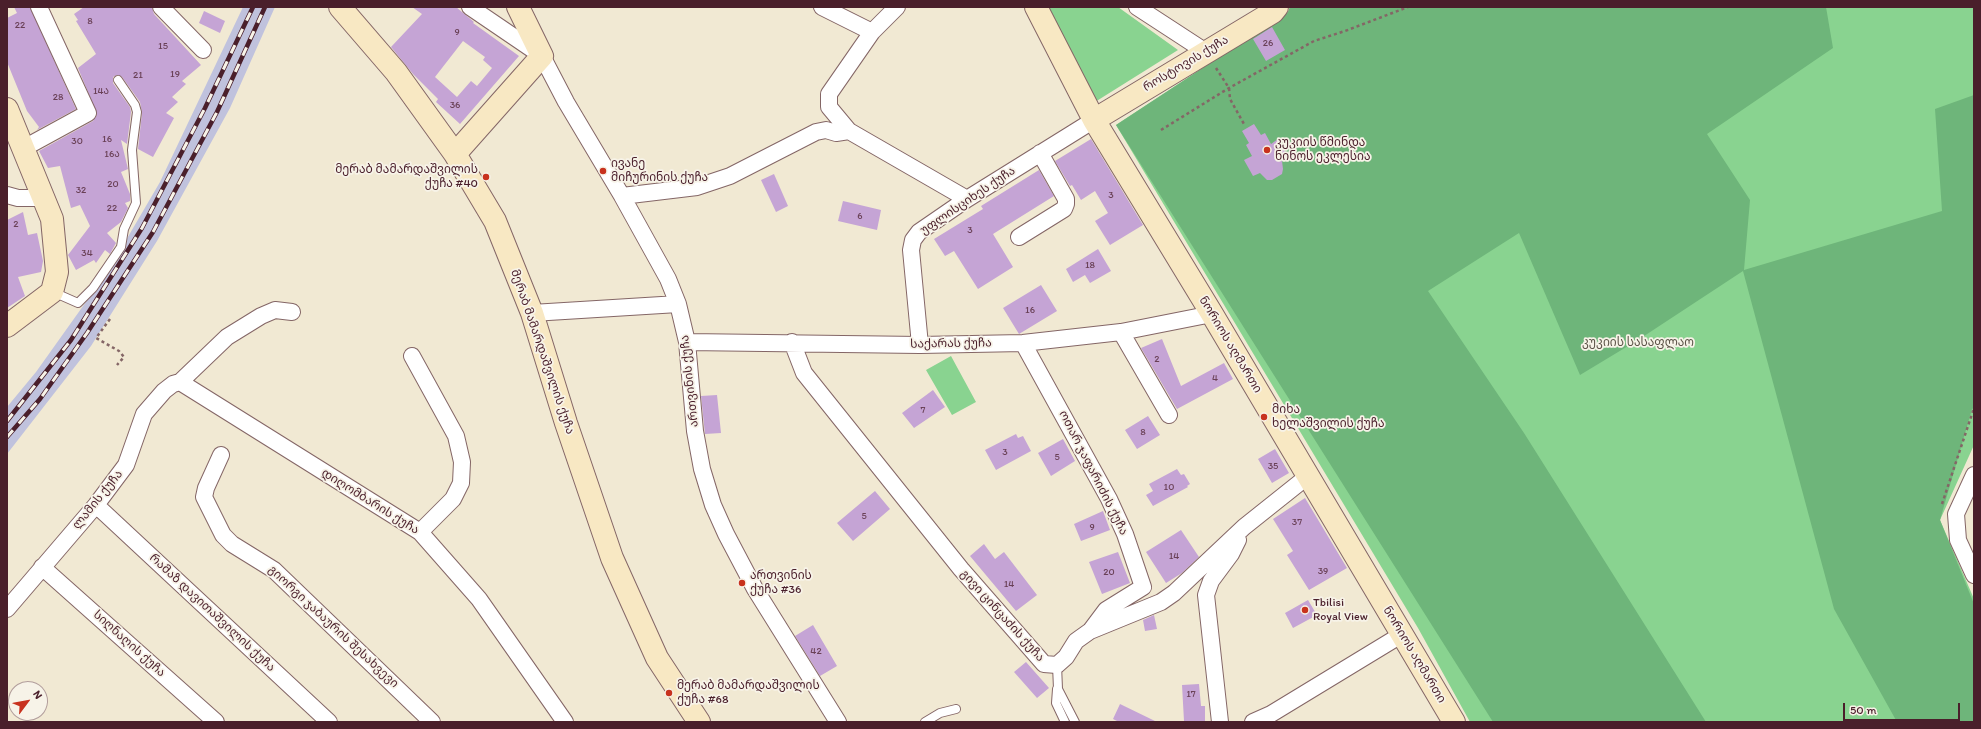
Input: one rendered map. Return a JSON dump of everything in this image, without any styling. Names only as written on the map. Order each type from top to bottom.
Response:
[{"type":"street","points":[[24,148],[88,113],[39,7]]},
{"type":"street","points":[[161,7],[203,50]]},
{"type":"street","name":"მერაბ მამარდაშვილის ქუჩა","points":[[340,7],[396,72],[455,154],[495,220],[532,314],[566,423],[612,558],[657,658],[699,722]]},
{"type":"street","name":"ართვინის ქუჩა","points":[[470,7],[542,56],[566,102],[622,196],[668,279],[678,304],[687,342],[695,431],[702,469],[714,505],[726,534],[758,595],[838,722]]},
{"type":"street","points":[[455,154],[542,56],[518,7]]},
{"type":"street","points":[[822,7],[872,32]]},
{"type":"street","points":[[897,7],[872,32],[829,94],[829,107],[849,132],[967,199]]},
{"type":"street","name":"ნორიოს აღმართი","points":[[1036,7],[1094,120],[1212,314],[1454,722]]},
{"type":"street","points":[[1137,7],[1206,52]]},
{"type":"street","name":"როსტოვის ქუჩა","points":[[1094,120],[1273,12],[1277,7]]},
{"type":"street","points":[[7,109],[45,198],[52,219],[57,272],[52,292],[7,326]]},
{"type":"street","name":"უფლისციხეს ქუჩა","points":[[920,345],[912,250],[913,240],[920,232],[967,199],[1094,120]]},
{"type":"street","points":[[622,196],[697,188],[730,176],[816,132],[826,130],[836,133],[849,132]]},
{"type":"street","points":[[1019,238],[1064,209],[1066,204],[1066,199],[1040,154]]},
{"type":"street","points":[[7,194],[18,198],[45,198]]},
{"type":"street","points":[[532,314],[678,304]]},
{"type":"street","name":"ლამის ქუჩა","points":[[7,609],[96,505],[126,465],[144,414],[164,392],[173,384],[180,382],[227,337],[261,316],[275,310],[292,312]]},
{"type":"street","name":"საქარას ქუჩა","points":[[687,342],[792,342],[920,345],[1024,344],[1121,332],[1212,314]]},
{"type":"street","points":[[1121,332],[1169,415]]},
{"type":"street","name":"გივი ცინცაძის ქუჩა","points":[[792,342],[804,373],[916,515],[1044,664],[1056,665],[1066,657],[1076,641],[1090,631],[1161,602],[1174,592],[1244,527],[1308,476]]},
{"type":"street","name":"ოთარ ჯაფარიძის ქუჩა","points":[[1024,344],[1109,499],[1125,534],[1143,587],[1106,610],[1090,631]]},
{"type":"street","points":[[412,356],[456,436],[462,462],[460,483],[453,499],[420,532]]},
{"type":"street","name":"დიღომბარის ქუჩა","points":[[180,382],[420,532],[479,600],[565,722]]},
{"type":"street","name":"გიორგი ჯაბაურის შესახვევი","points":[[221,454],[206,488],[204,497],[223,535],[232,544],[274,570],[432,722]]},
{"type":"street","points":[[1974,475],[1956,514],[1958,540],[1974,575]]},
{"type":"street","name":"რამაზ დავითაშვილის ქუჩა","points":[[96,505],[329,722]]},
{"type":"street","points":[[1220,722],[1206,595],[1211,580],[1231,554],[1244,527]]},
{"type":"street","name":"სიღნაღის ქუჩა","points":[[42,567],[216,722]]},
{"type":"street","points":[[1253,722],[1271,714],[1402,635]]},
{"type":"lane","points":[[52,292],[78,303],[94,288],[121,247],[124,229],[136,203],[132,150],[136,112],[135,105],[118,80]]},
{"type":"lane","points":[[1056,665],[1058,688],[1056,702],[1065,722]]},
{"type":"lane","points":[[1058,688],[1075,722]]},
{"type":"lane","points":[[925,722],[940,713],[956,709]]},
{"type":"path","points":[[1161,130],[1228,88],[1314,41],[1408,7]]},
{"type":"path","points":[[1206,52],[1228,88],[1230,100],[1244,124]]},
{"type":"path","points":[[110,320],[96,338],[119,351],[124,357],[117,365]]},
{"type":"path","points":[[1956,514],[1940,510],[1974,408]]},
{"type":"shaded area","points":[[243,7],[275,7],[230,108],[157,241],[91,346],[7,454],[7,407],[36,372],[108,271],[160,182]]},
{"type":"green space","points":[[1047,7],[1118,7],[1178,50],[1095,102]]},
{"type":"green space","name":"კუკიის სასაფლაო","points":[[1290,7],[1974,7],[1974,445],[1940,520],[1974,599],[1974,722],[1470,722],[1418,628],[1116,125],[1288,12]]},
{"type":"green space","name":"კუკიის სასაფლაო","points":[[1290,7],[1826,7],[1833,48],[1707,134],[1750,200],[1744,270],[1942,211],[1935,109],[1974,95],[1974,408],[1972,409],[1940,520],[1974,604],[1974,722],[1897,722],[1834,609],[1743,271],[1638,340],[1580,375],[1519,233],[1428,291],[1524,433],[1706,722],[1493,722],[1116,125],[1288,12]]},
{"type":"green space","points":[[951,356],[976,402],[952,415],[926,370]]},
{"type":"building","points":[[14,7],[30,7],[76,109],[37,130],[39,127],[27,111],[7,62],[7,18],[17,13]]},
{"type":"building","points":[[84,7],[152,7],[154,14],[201,65],[182,81],[186,84],[172,97],[178,102],[166,113],[174,118],[153,157],[138,149],[142,113],[140,102],[122,77],[117,75],[113,77],[113,83],[130,107],[131,112],[127,144],[121,140],[128,169],[121,172],[130,194],[130,201],[125,203],[128,208],[121,222],[107,233],[116,243],[110,254],[105,250],[96,263],[94,260],[76,270],[68,255],[90,226],[80,205],[71,208],[60,166],[48,168],[39,151],[93,121],[97,114],[78,68],[96,54],[76,21],[78,20],[74,14]]},
{"type":"building","points":[[412,7],[456,7],[474,22],[473,23],[519,56],[460,124],[436,102],[438,99],[413,74],[391,47],[422,14]],"holes":[[[463,41],[485,57],[483,60],[492,68],[477,86],[471,81],[457,97],[435,77]]]},
{"type":"building","points":[[204,11],[225,21],[220,33],[199,23]]},
{"type":"building","points":[[1272,27],[1285,50],[1266,61],[1253,39]]},
{"type":"building","name":"კუკიის წმინდა ნინოს ეკლესია","points":[[1254,124],[1261,135],[1265,133],[1271,144],[1278,139],[1288,157],[1282,161],[1282,174],[1272,180],[1267,180],[1260,173],[1253,176],[1244,160],[1252,156],[1246,145],[1249,143],[1242,131]]},
{"type":"building","points":[[1091,139],[1143,225],[1110,245],[1095,221],[1108,213],[1095,191],[1081,200],[1072,185],[1070,186],[1055,161]]},
{"type":"building","points":[[1039,170],[1054,196],[993,234],[1013,267],[978,289],[954,251],[945,256],[934,239],[983,209],[981,206]]},
{"type":"building","points":[[774,174],[788,206],[776,212],[761,180]]},
{"type":"building","points":[[843,201],[881,210],[877,230],[838,221]]},
{"type":"building","points":[[23,212],[28,235],[37,233],[43,261],[41,272],[18,277],[25,296],[7,308],[7,220]]},
{"type":"building","points":[[1098,249],[1111,271],[1090,283],[1085,275],[1073,282],[1066,269]]},
{"type":"building","points":[[1041,285],[1057,311],[1019,334],[1003,308]]},
{"type":"building","points":[[1162,339],[1181,386],[1224,363],[1233,379],[1177,409],[1141,348]]},
{"type":"building","points":[[933,390],[945,407],[914,428],[902,413]]},
{"type":"building","points":[[717,395],[721,433],[705,434],[701,396]]},
{"type":"building","points":[[1148,416],[1160,435],[1137,449],[1125,430]]},
{"type":"building","points":[[1016,434],[1018,438],[1023,436],[1031,451],[996,470],[985,450]]},
{"type":"building","points":[[1063,439],[1075,461],[1051,476],[1038,453]]},
{"type":"building","points":[[1275,449],[1289,473],[1272,483],[1258,459]]},
{"type":"building","points":[[1177,469],[1181,475],[1184,474],[1190,484],[1187,486],[1188,487],[1153,506],[1146,495],[1153,491],[1149,484]]},
{"type":"building","points":[[875,491],[890,509],[853,541],[837,523]]},
{"type":"building","points":[[1305,498],[1347,568],[1309,590],[1287,555],[1293,551],[1273,519]]},
{"type":"building","points":[[1103,511],[1110,530],[1081,541],[1074,524]]},
{"type":"building","points":[[1181,530],[1199,557],[1182,573],[1166,583],[1146,552]]},
{"type":"building","points":[[984,544],[995,559],[1004,552],[1037,595],[1016,611],[970,556]]},
{"type":"building","points":[[1118,552],[1130,583],[1102,594],[1089,562]]},
{"type":"building","points":[[1308,600],[1317,615],[1293,628],[1285,613]]},
{"type":"building","points":[[1154,615],[1157,629],[1145,631],[1143,620]]},
{"type":"building","points":[[813,625],[837,666],[820,676],[795,636]]},
{"type":"building","points":[[1026,662],[1049,688],[1037,698],[1014,672]]},
{"type":"building","points":[[1199,684],[1201,706],[1205,706],[1205,721],[1184,721],[1182,685]]},
{"type":"building","points":[[1120,704],[1158,722],[1119,722],[1113,719]]},
{"type":"railway","points":[[7,421],[71,340],[142,228],[205,108],[253,7]]},
{"type":"railway","points":[[7,437],[40,399],[87,333],[153,232],[217,112],[265,7]]},
{"type":"place","name":"კუკიის წმინდა ნინოს ეკლესია","points":[[1267,150]]},
{"type":"place","name":"ივანე მიჩურინის ქუჩა","points":[[603,171]]},
{"type":"place","name":"მერაბ მამარდაშვილის ქუჩა #40","points":[[486,177]]},
{"type":"place","name":"მიხა ხელაშვილის ქუჩა","points":[[1264,417]]},
{"type":"place","name":"ართვინის ქუჩა #36","points":[[742,583]]},
{"type":"place","name":"Tbilisi Royal View","points":[[1305,610]]},
{"type":"place","name":"მერაბ მამარდაშვილის ქუჩა #68","points":[[669,693]]}]
